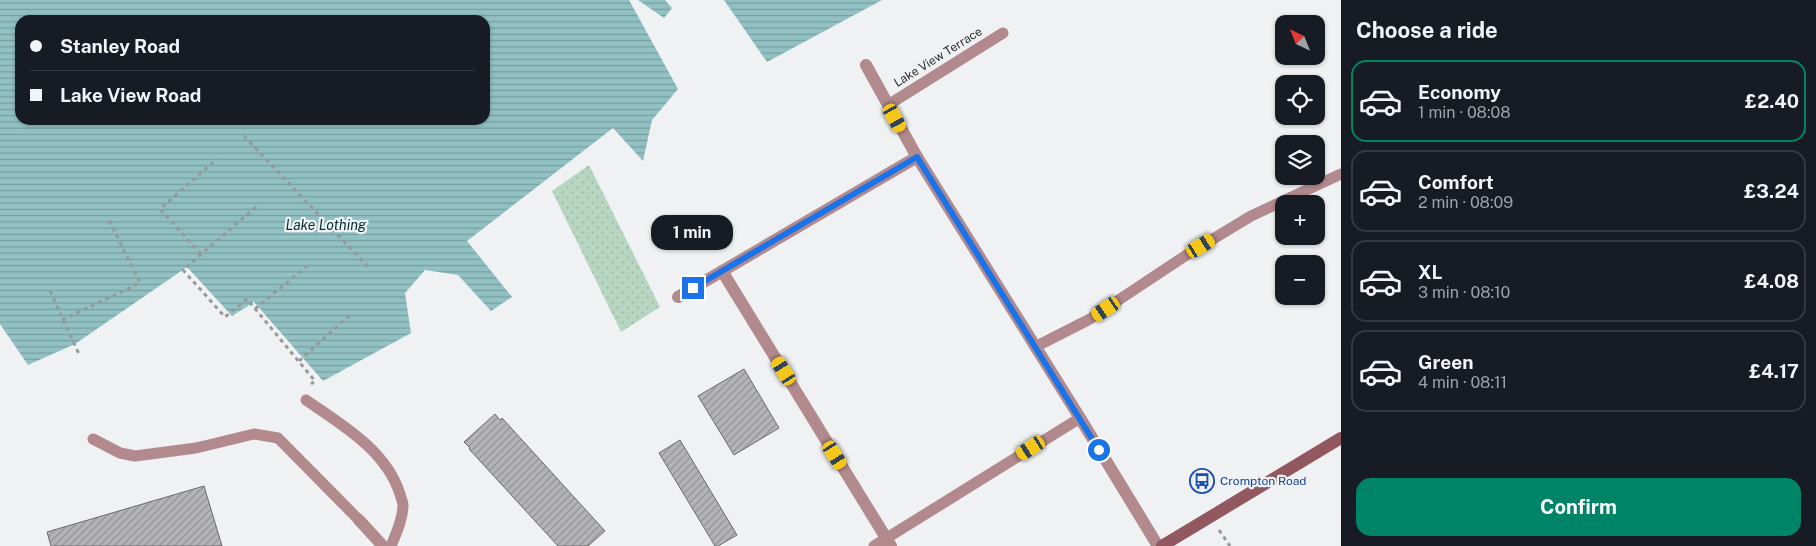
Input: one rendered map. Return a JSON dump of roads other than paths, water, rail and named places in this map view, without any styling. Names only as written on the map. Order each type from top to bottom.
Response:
[{"type":"main road","points":[[1162,546],[1341,438]]},
{"type":"street","points":[[866,65],[917,157],[1158,546]]},
{"type":"street","points":[[678,297],[917,157]]},
{"type":"street","points":[[722,271],[889,542]]},
{"type":"street","points":[[359,520],[383,546]]},
{"type":"lane","name":"Lake View Terrace","points":[[888,104],[1003,33]]},
{"type":"lane","points":[[1036,347],[1090,319],[1185,256],[1251,216],[1341,174]]},
{"type":"lane","points":[[306,400],[352,432],[378,456],[396,481],[403,505],[398,528],[391,546]]},
{"type":"lane","points":[[874,546],[889,542],[1080,418]]},
{"type":"lane","points":[[94,440],[120,453],[135,456],[196,448],[254,434],[278,438],[359,520]]},
{"type":"water","name":"Lake Lothing","points":[[0,0],[629,0],[678,89],[652,120],[643,161],[613,128],[467,241],[512,297],[491,311],[458,275],[425,270],[405,293],[411,333],[323,381],[254,302],[232,316],[187,267],[75,344],[28,365],[0,324]]},
{"type":"water","points":[[638,0],[665,0],[672,8],[664,18]]},
{"type":"water","points":[[724,0],[882,0],[767,62]]},
{"type":"place","name":"Crompton Road","points":[[1202,481]]}]
